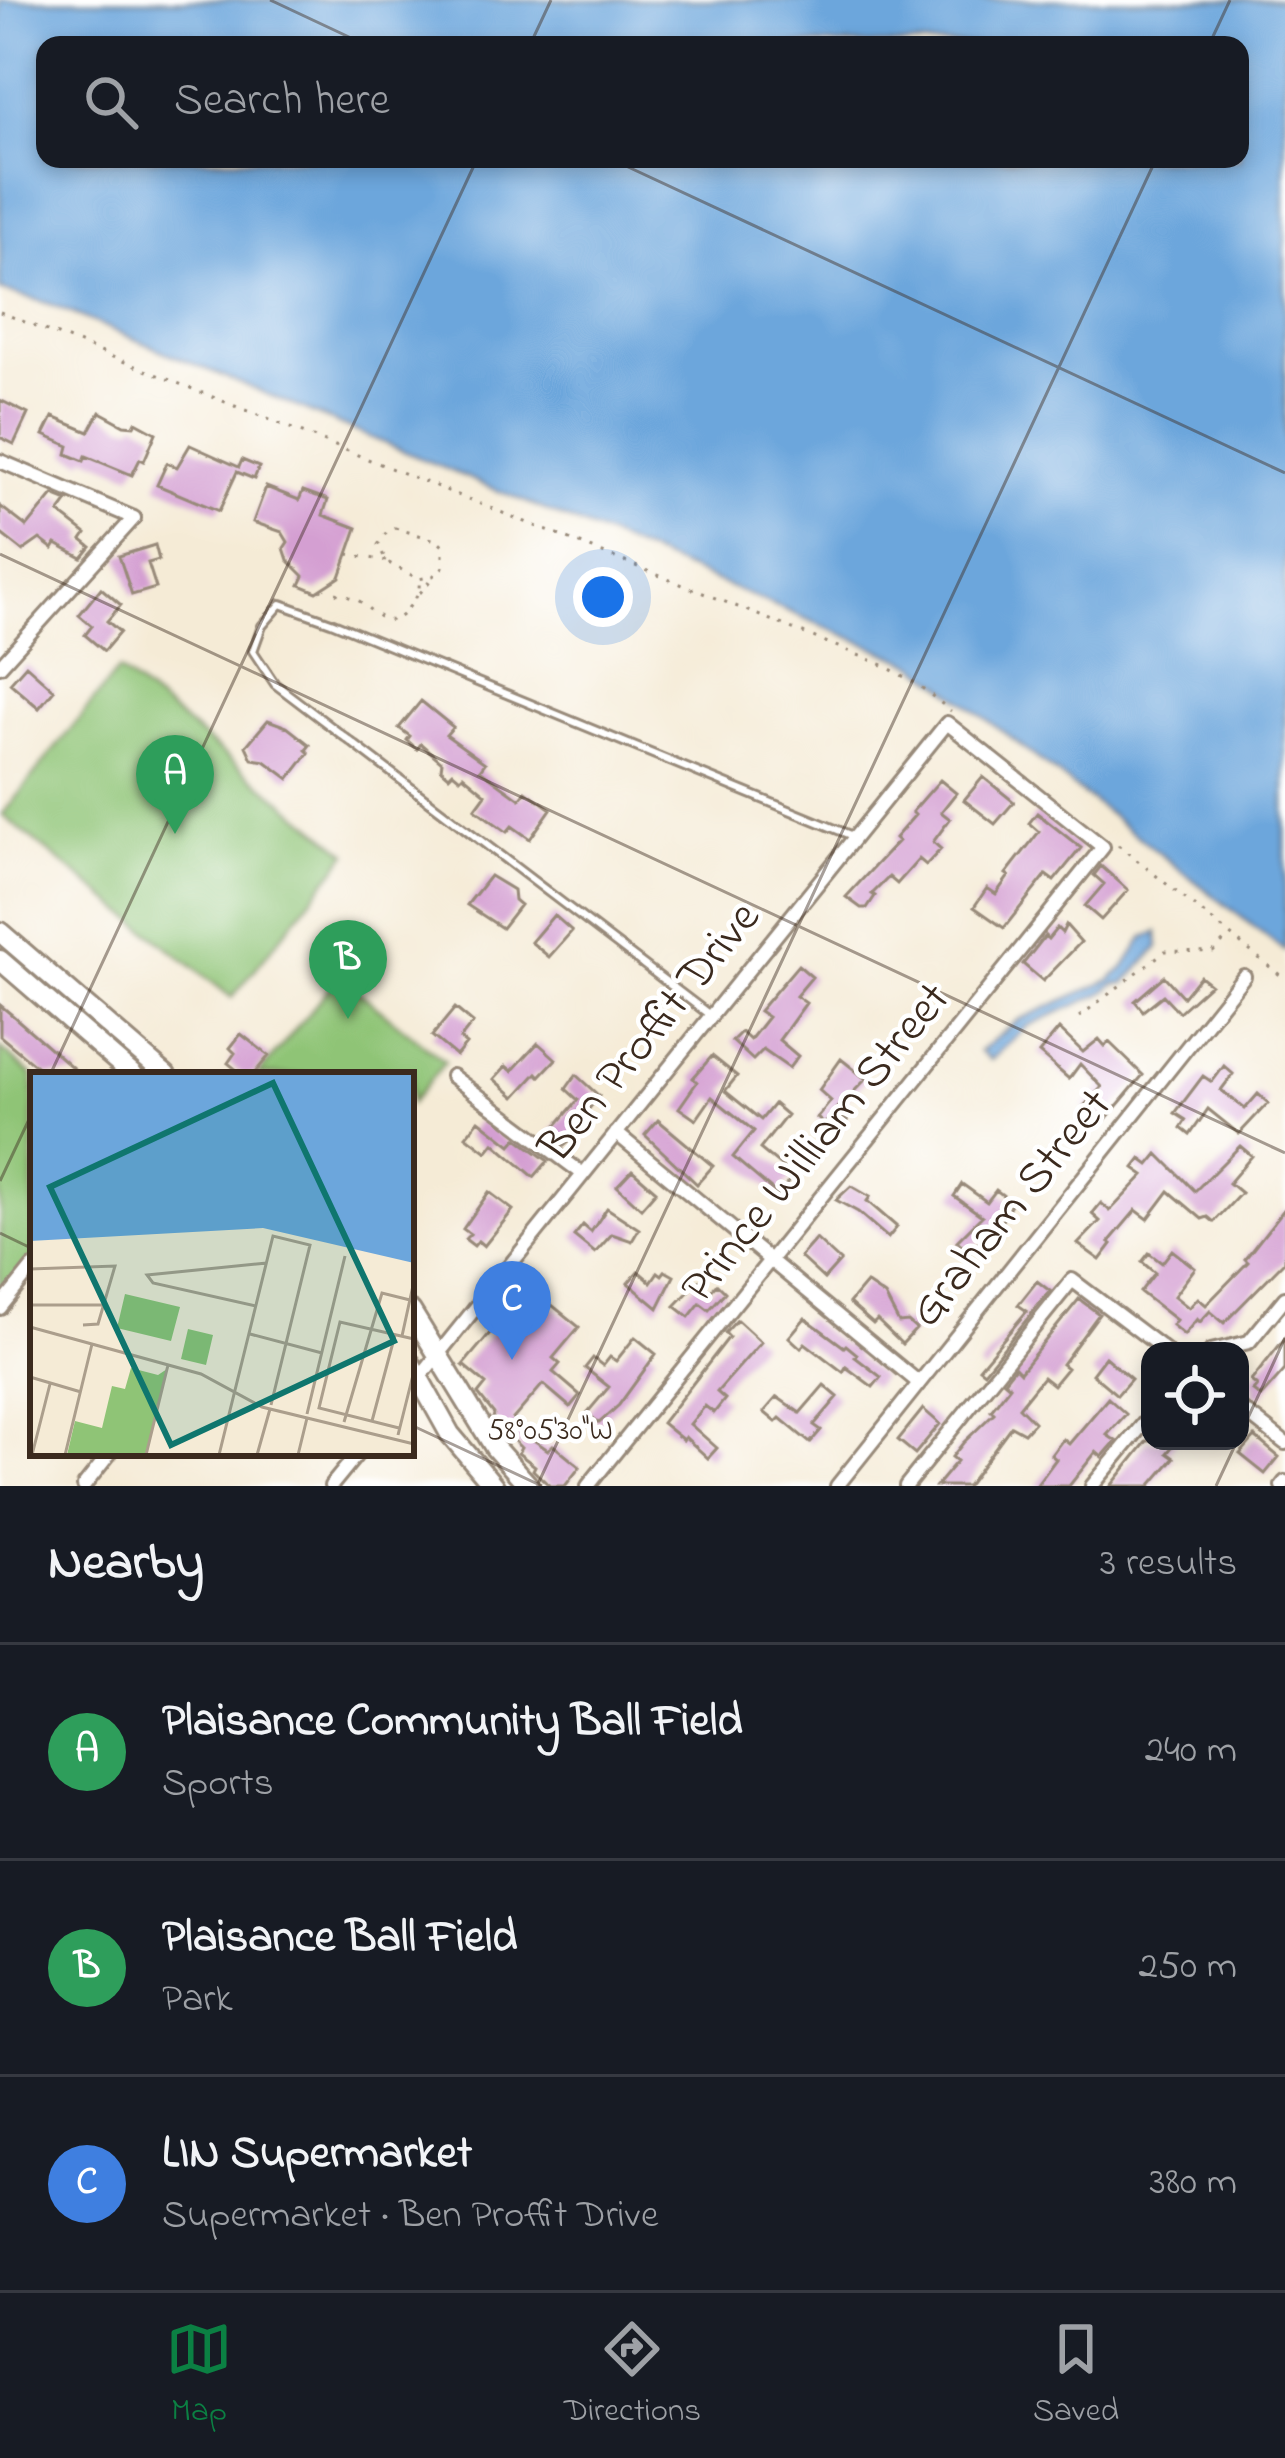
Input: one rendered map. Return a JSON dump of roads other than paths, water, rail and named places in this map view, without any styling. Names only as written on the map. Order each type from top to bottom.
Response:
[{"type":"main road","points":[[0,932],[163,1072]]},
{"type":"main road","points":[[0,960],[131,1072]]},
{"type":"main road","points":[[414,1315],[482,1430],[529,1486]]},
{"type":"main road","points":[[414,1377],[450,1434],[494,1486]]},
{"type":"street","points":[[0,461],[134,518],[0,666]]},
{"type":"street","name":"Ben Proffit Drive","points":[[414,1377],[440,1354],[947,723],[1103,848]]},
{"type":"street","name":"Prince William Street","points":[[588,1486],[1103,848]]},
{"type":"street","name":"Graham Street","points":[[837,1486],[1244,976]]},
{"type":"street","points":[[452,1076],[583,1174]]},
{"type":"street","points":[[616,1132],[919,1383]]},
{"type":"street","points":[[0,1308],[30,1271]]},
{"type":"street","points":[[906,1486],[1072,1280],[1154,1342]]},
{"type":"street","points":[[1249,1342],[1285,1298]]},
{"type":"street","points":[[1249,1415],[1285,1443]]},
{"type":"street","points":[[1093,1486],[1141,1427]]},
{"type":"street","points":[[84,1486],[108,1456]]},
{"type":"street","points":[[332,1486],[356,1456]]},
{"type":"lane","points":[[711,1016],[275,684],[253,651],[262,626],[280,604],[314,616],[856,837]]},
{"type":"water","points":[[0,0],[1285,0],[1285,951],[917,665],[50,304],[0,290]]},
{"type":"water","points":[[1158,932],[1159,947],[1125,983],[1028,1026],[991,1060],[980,1051],[1018,1020],[1110,980],[1144,937]]},
{"type":"place","name":"Plaisance Community Ball Field","points":[[175,834]]},
{"type":"place","name":"Plaisance Ball Field","points":[[348,1019]]},
{"type":"place","name":"LIN Supermarket","points":[[512,1360]]}]
